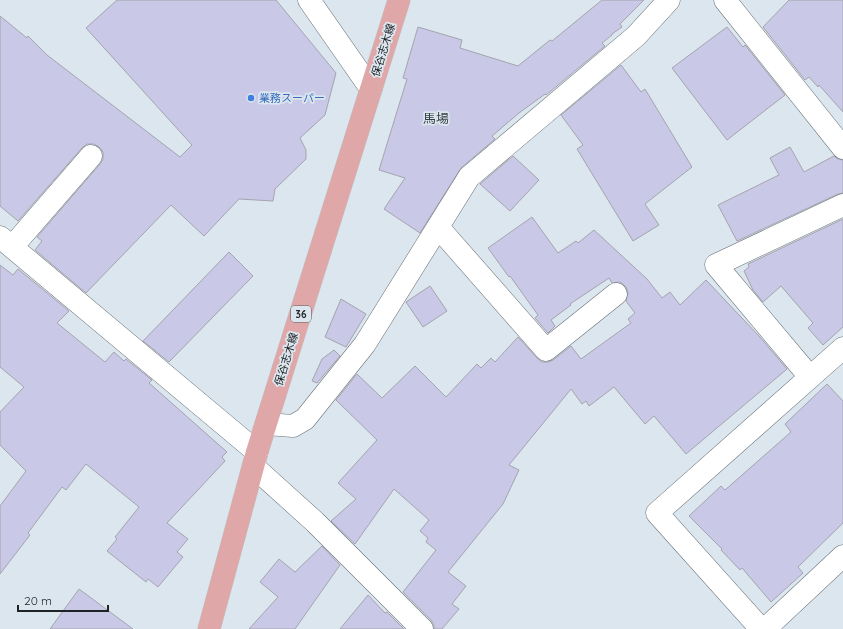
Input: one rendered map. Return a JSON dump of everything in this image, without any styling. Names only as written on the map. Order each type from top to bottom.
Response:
[{"type":"main road","name":"保谷志木線","points":[[209,629],[266,424],[399,0]]},
{"type":"street","points":[[309,0],[371,89]]},
{"type":"street","points":[[266,424],[293,426],[305,419],[365,344],[469,177],[636,36],[669,0]]},
{"type":"street","points":[[725,0],[843,148]]},
{"type":"street","points":[[91,156],[6,242],[256,459],[315,522],[422,629]]},
{"type":"street","points":[[810,377],[716,265],[843,205]]},
{"type":"street","points":[[438,227],[546,350],[616,294]]},
{"type":"street","points":[[761,629],[657,512],[810,377],[841,352]]},
{"type":"street","points":[[765,629],[843,556]]},
{"type":"building","points":[[117,0],[276,0],[336,73],[325,115],[300,138],[306,150],[306,159],[275,189],[273,201],[239,199],[204,236],[171,205],[86,293],[35,250],[42,241],[37,237],[100,164],[103,159],[103,152],[94,144],[87,144],[82,148],[18,221],[0,206],[0,16],[27,38],[28,36],[47,55],[180,157],[192,145],[86,28]]},
{"type":"building","points":[[602,0],[644,0],[620,24],[622,27],[602,43],[605,46],[546,95],[545,94],[519,113],[492,136],[495,139],[461,168],[420,233],[384,209],[405,178],[379,170],[407,79],[403,78],[418,27],[462,40],[460,48],[518,66],[550,40],[552,41]]},
{"type":"building","points":[[789,0],[843,0],[843,112],[819,85],[818,87],[809,77],[805,80],[763,27]]},
{"type":"building","points":[[727,27],[743,47],[745,45],[785,95],[727,140],[672,68]]},
{"type":"building","points":[[621,65],[641,92],[645,89],[692,167],[645,204],[659,225],[633,241],[577,149],[583,145],[561,115]]},
{"type":"building","points":[[790,147],[804,172],[834,156],[843,160],[843,193],[737,241],[718,205],[779,175],[770,158]]},
{"type":"building","points":[[513,156],[539,180],[510,211],[480,184]]},
{"type":"building","points":[[532,217],[558,253],[576,241],[578,243],[594,230],[647,279],[662,298],[670,292],[680,305],[706,280],[759,336],[787,369],[686,454],[654,416],[645,424],[614,387],[589,406],[586,401],[582,404],[571,389],[509,465],[519,470],[503,504],[448,572],[466,586],[452,604],[459,609],[442,629],[434,629],[434,625],[431,620],[403,592],[436,550],[426,542],[428,538],[420,531],[429,520],[394,489],[355,544],[331,521],[356,499],[338,483],[377,440],[336,400],[357,374],[382,398],[415,366],[446,397],[477,364],[481,368],[491,358],[495,362],[518,337],[542,362],[553,360],[571,346],[581,359],[631,323],[628,319],[635,313],[626,301],[628,293],[626,287],[620,282],[612,283],[609,278],[570,304],[571,305],[551,320],[555,326],[548,333],[535,318],[538,315],[488,248]]},
{"type":"building","points":[[843,219],[843,327],[823,345],[808,328],[813,323],[781,286],[763,302],[753,290],[744,271],[749,267],[748,264]]},
{"type":"building","points":[[229,252],[253,276],[169,362],[143,341]]},
{"type":"building","points":[[0,265],[13,275],[18,269],[69,311],[57,323],[105,362],[114,352],[124,361],[126,359],[152,380],[149,383],[227,452],[222,457],[225,461],[167,523],[188,539],[177,552],[183,557],[158,587],[148,579],[146,582],[107,551],[117,539],[115,537],[139,507],[86,464],[66,490],[62,487],[28,533],[30,535],[0,574],[0,506],[26,471],[0,445],[0,412],[24,387],[0,367]]},
{"type":"building","points":[[430,286],[447,311],[423,327],[406,302]]},
{"type":"building","points":[[341,299],[366,314],[346,347],[325,337]]},
{"type":"building","points":[[334,350],[340,356],[317,383],[312,381],[322,359]]},
{"type":"building","points":[[827,384],[843,401],[843,523],[798,567],[803,573],[771,602],[742,568],[740,570],[721,550],[722,549],[689,516],[721,486],[725,490],[791,432],[785,424]]},
{"type":"building","points":[[322,546],[340,565],[295,629],[249,629],[278,597],[260,582],[279,559],[295,572]]},
{"type":"building","points":[[79,589],[133,629],[50,629]]},
{"type":"building","points":[[368,595],[385,613],[387,612],[404,629],[340,629]]},
{"type":"place","name":"業務スーパー","points":[[251,98]]},
{"type":"district","name":"馬場","points":[[436,118]]}]
